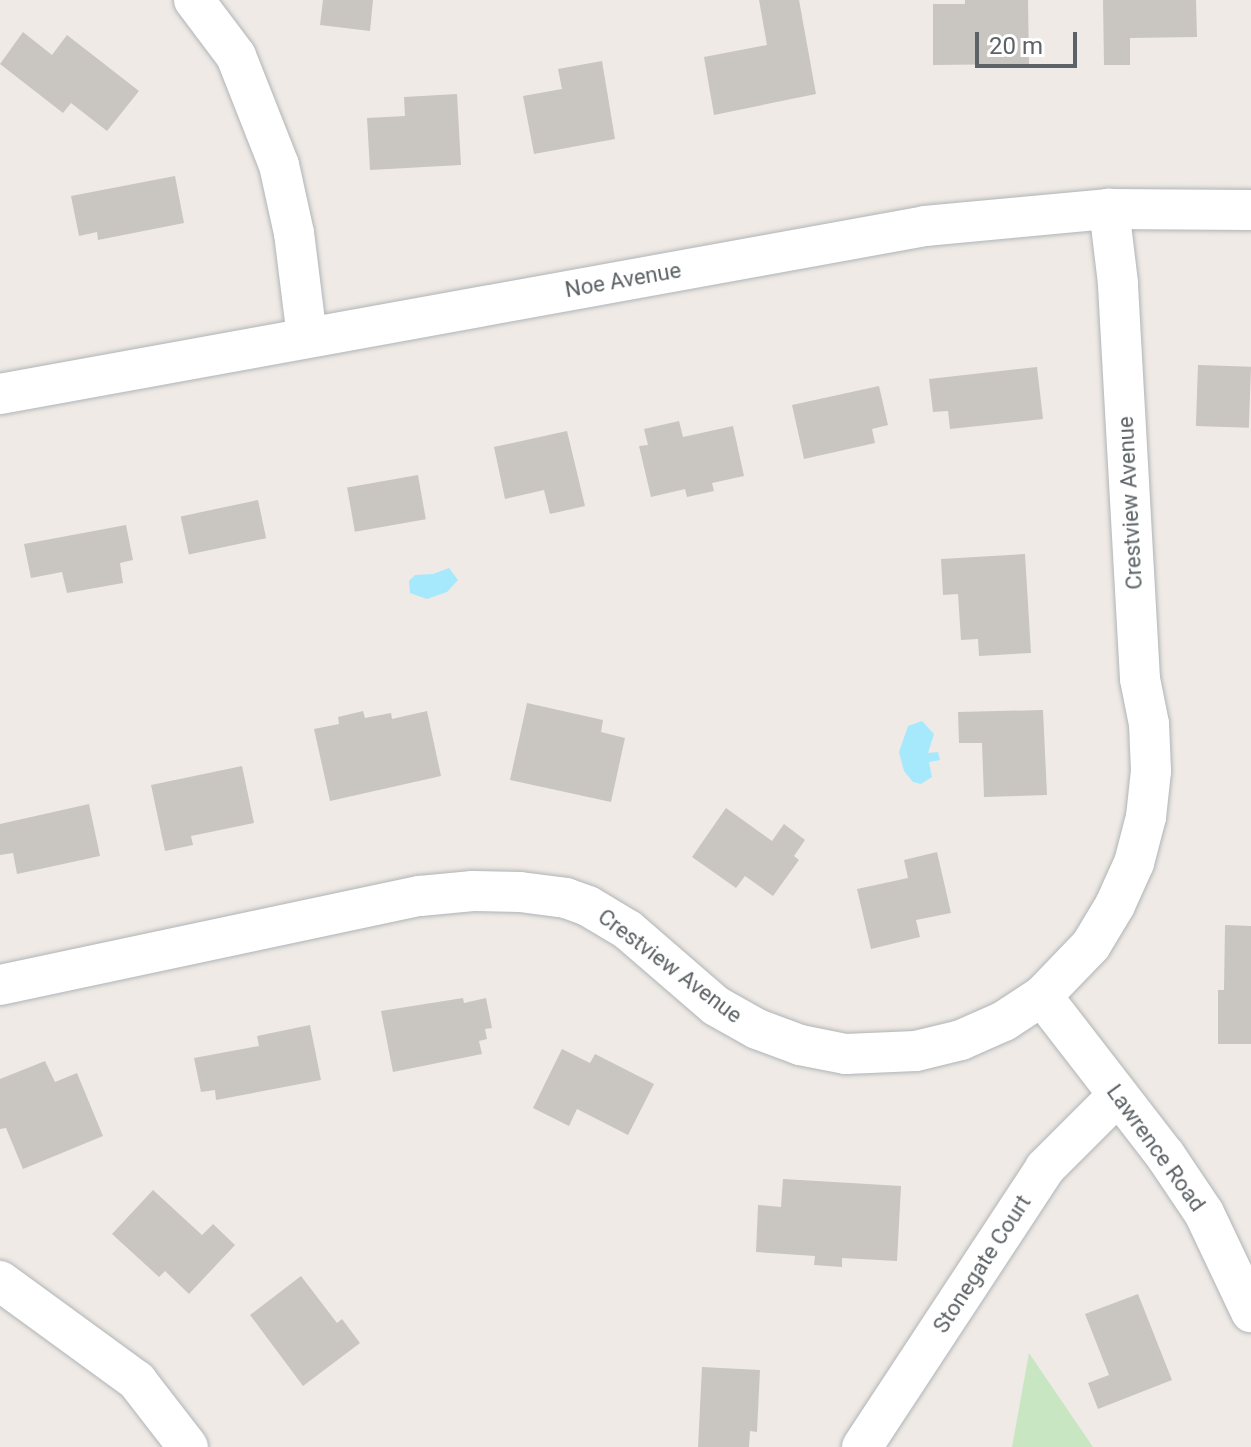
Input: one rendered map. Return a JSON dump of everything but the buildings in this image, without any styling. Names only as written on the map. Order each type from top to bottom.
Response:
[{"type":"street","points":[[194,0],[236,56],[279,165],[294,233],[307,337]]},
{"type":"street","name":"Noe Avenue","points":[[0,394],[925,226],[1109,209],[1251,210]]},
{"type":"street","name":"Crestview Avenue","points":[[0,985],[420,896],[473,891],[535,894],[588,906],[628,930],[716,1006],[800,1045],[846,1054],[916,1051],[961,1040],[1004,1021],[1042,996],[1091,945],[1115,905],[1134,863],[1146,817],[1151,771],[1149,724],[1140,679],[1118,283],[1109,209]]},
{"type":"street","name":"Lawrence Road","points":[[1042,996],[1165,1155],[1204,1213],[1251,1312]]},
{"type":"street","name":"Stonegate Court","points":[[862,1447],[1045,1168],[1118,1095]]},
{"type":"street","points":[[0,1281],[137,1381],[188,1447]]},
{"type":"green space","points":[[1029,1353],[1093,1447],[1012,1447]]},
{"type":"water","points":[[449,568],[458,580],[447,592],[427,599],[410,593],[409,581],[415,575],[433,574]]},
{"type":"water","points":[[922,721],[934,734],[928,753],[938,752],[940,760],[929,762],[932,777],[921,784],[913,782],[904,771],[899,752],[908,726]]}]
